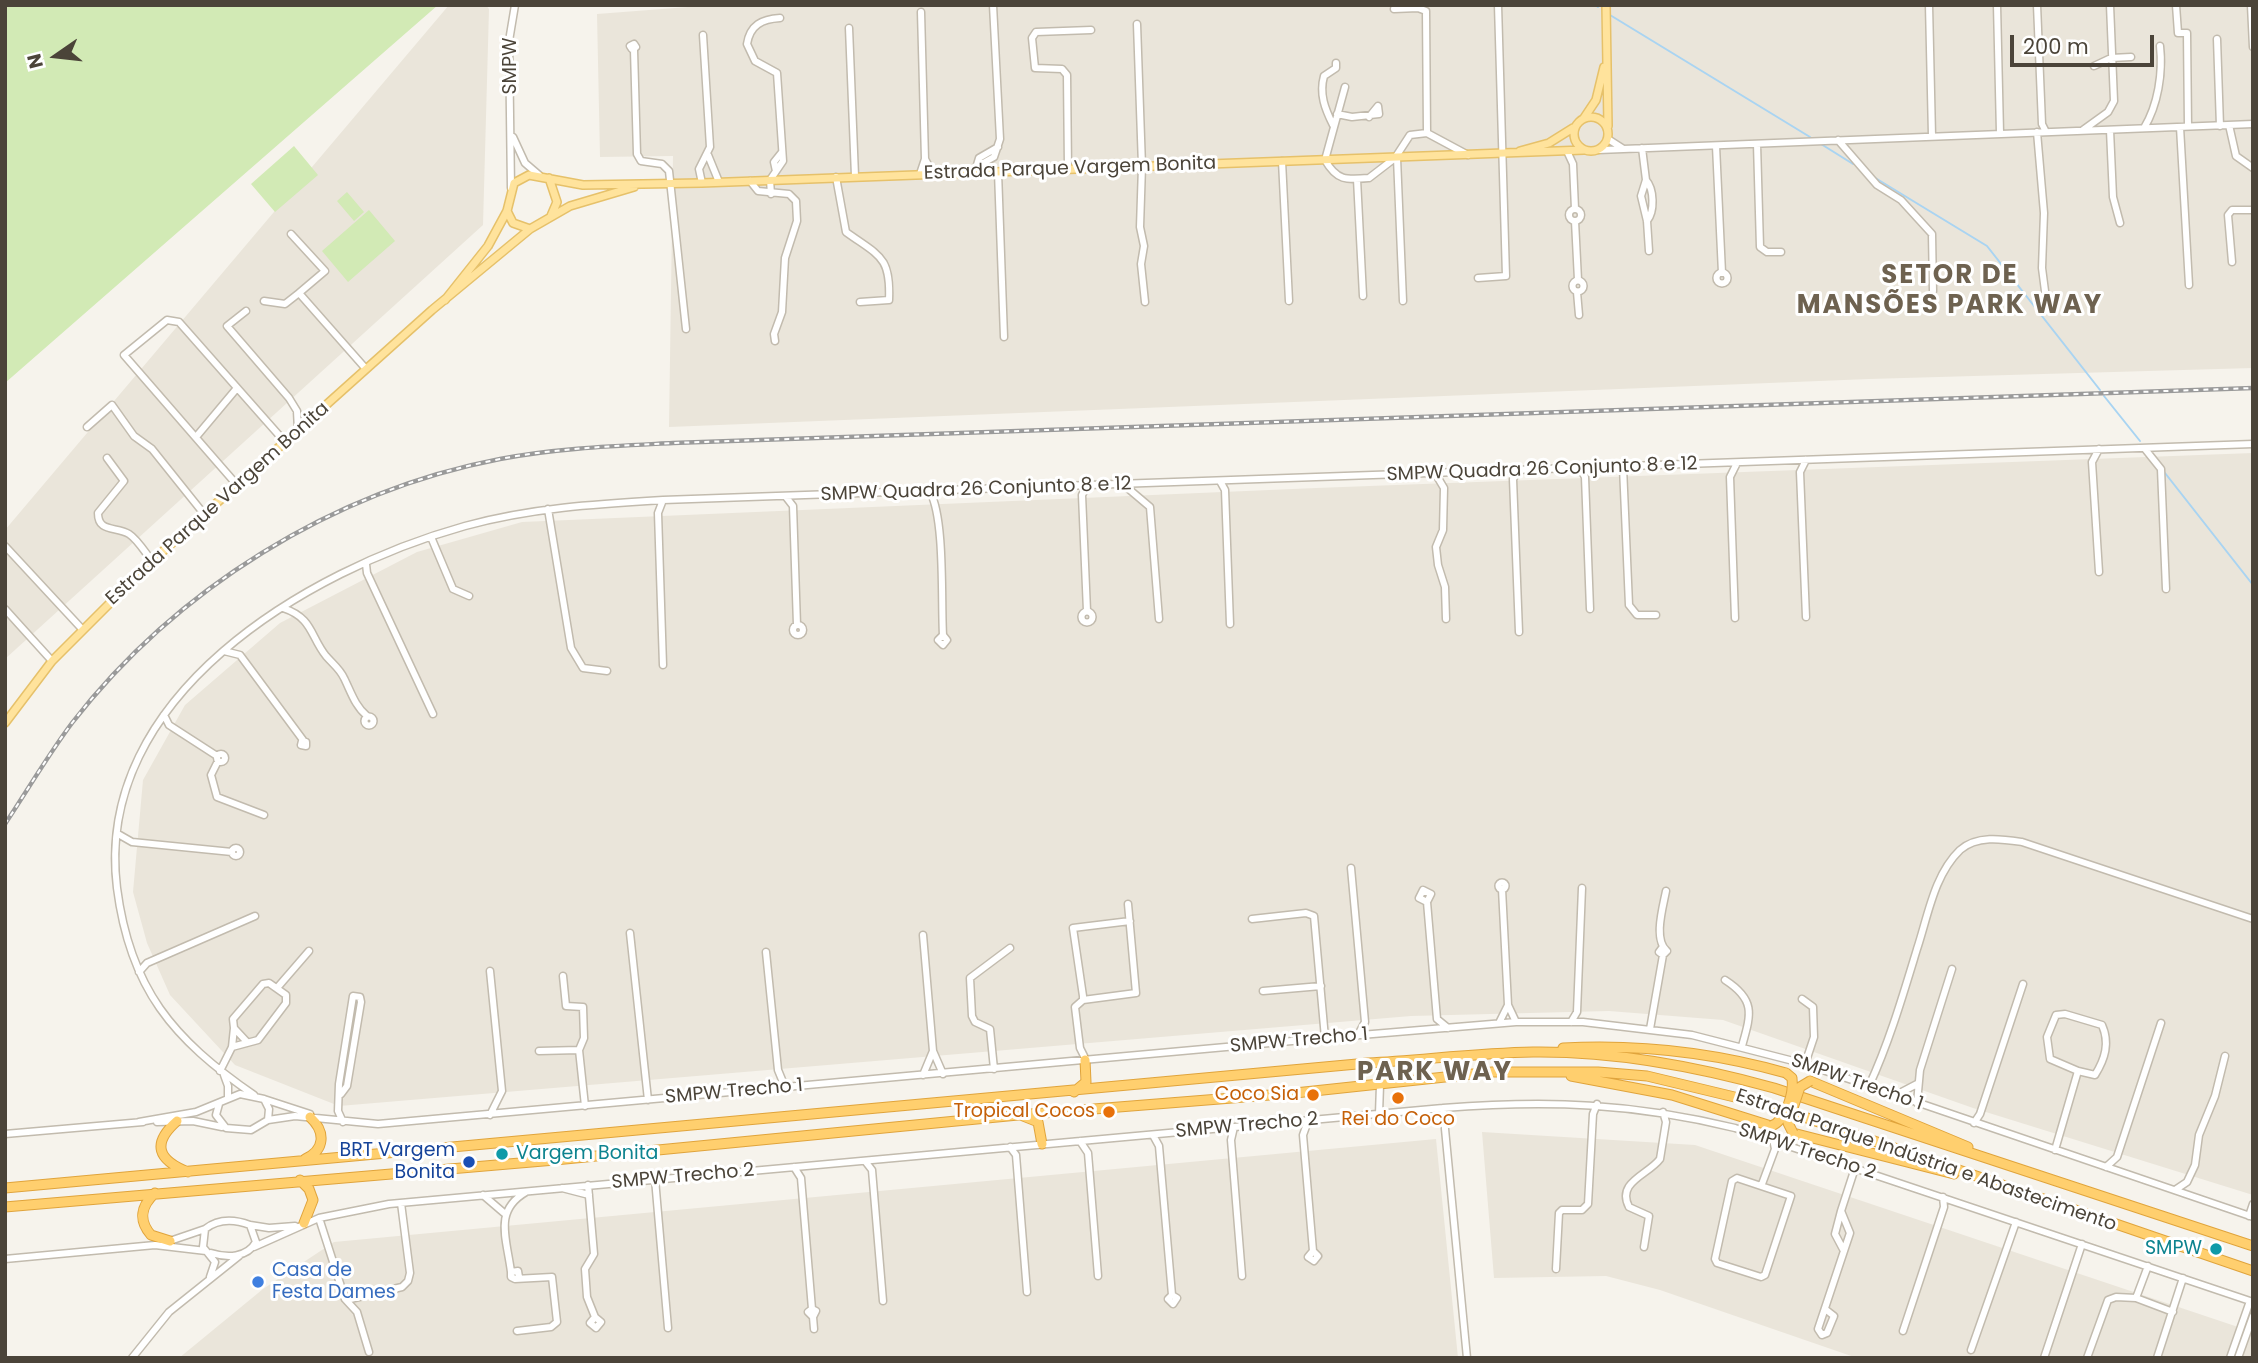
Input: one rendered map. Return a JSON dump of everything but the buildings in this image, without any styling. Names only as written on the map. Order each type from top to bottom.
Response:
[{"type":"highway","points":[[1531,1052],[1565,1047],[1639,1049],[1742,1062],[1786,1073],[1793,1083],[1782,1119],[1771,1126],[1672,1095],[1556,1071]]},
{"type":"highway","name":"Estrada Parque Indústria e Abastecimento","points":[[5,1188],[1106,1090],[1368,1063],[1531,1052],[1612,1056],[1707,1070],[2001,1162],[2253,1246]]},
{"type":"highway","points":[[1086,1060],[1091,1081],[1106,1090]]},
{"type":"highway","points":[[1073,1093],[1086,1082],[1086,1060]]},
{"type":"highway","name":"Estrada Parque Indústria e Abastecimento","points":[[5,1207],[569,1158],[1492,1072],[1556,1071],[1647,1076],[1772,1106],[2253,1271]]},
{"type":"highway","points":[[1994,1184],[1793,1133],[1788,1123],[1800,1087],[1810,1081],[2001,1162]]},
{"type":"highway","points":[[1044,1143],[1045,1124],[1062,1111]]},
{"type":"highway","points":[[1017,1115],[1038,1122],[1044,1143]]},
{"type":"highway","points":[[300,1162],[317,1152],[322,1141],[320,1128],[314,1118]]},
{"type":"highway","points":[[177,1121],[163,1135],[162,1155],[171,1165],[190,1173]]},
{"type":"highway","points":[[300,1180],[309,1189],[313,1200],[302,1224]]},
{"type":"highway","points":[[155,1193],[144,1206],[143,1221],[151,1236],[170,1241]]},
{"type":"main road","points":[[1606,5],[1607,52],[1608,139],[1598,150],[1582,151],[1576,144],[1573,128],[1584,118],[1599,90],[1607,52]]},
{"type":"main road","points":[[1584,118],[1596,118],[1608,126]]},
{"type":"main road","name":"Estrada Parque Vargem Bonita","points":[[539,175],[574,184],[645,184],[702,179],[719,182],[933,174],[976,169],[998,172],[1468,155],[1522,151],[1549,143],[1573,128]]},
{"type":"main road","name":"Estrada Parque Vargem Bonita","points":[[1499,153],[1582,151]]},
{"type":"main road","points":[[511,188],[524,176],[539,175]]},
{"type":"main road","points":[[548,177],[556,202],[551,216]]},
{"type":"main road","name":"Estrada Parque Vargem Bonita","points":[[5,723],[52,661],[152,561],[445,300],[530,229],[551,216],[587,200],[645,184]]},
{"type":"main road","name":"Estrada Parque Vargem Bonita","points":[[445,300],[482,255],[507,211],[511,188]]},
{"type":"main road","points":[[507,211],[513,223],[530,229]]},
{"type":"street","name":"SMPW","points":[[511,188],[509,41],[515,5]]},
{"type":"street","points":[[976,169],[979,158],[998,147],[993,5]]},
{"type":"street","points":[[1478,278],[1506,276],[1499,153],[1498,5]]},
{"type":"street","points":[[1929,5],[1932,136]]},
{"type":"street","points":[[1997,5],[2000,133]]},
{"type":"street","points":[[2037,5],[2042,124],[2046,132]]},
{"type":"street","points":[[2084,130],[2113,105],[2110,5]]},
{"type":"street","points":[[2176,5],[2178,33],[2187,33],[2184,127],[2189,285]]},
{"type":"street","points":[[2251,5],[2253,47]]},
{"type":"street","points":[[1394,9],[1418,8],[1426,11],[1427,133]]},
{"type":"street","points":[[920,174],[925,159],[921,12]]},
{"type":"street","points":[[772,194],[770,180],[776,171],[774,162],[782,152],[777,73],[755,61],[747,44],[758,23],[780,18]]},
{"type":"street","points":[[1137,24],[1142,166],[1139,227],[1144,247],[1141,264],[1145,302]]},
{"type":"street","points":[[849,28],[855,176]]},
{"type":"street","points":[[1068,169],[1067,75],[1062,69],[1035,68],[1032,38],[1036,32],[1091,30]]},
{"type":"street","points":[[703,35],[708,155],[719,182]]},
{"type":"street","points":[[2216,126],[2217,39]]},
{"type":"street","points":[[2144,128],[2152,114],[2161,71],[2160,46]]},
{"type":"street","points":[[634,50],[638,157],[641,161],[665,166],[670,183],[686,329]]},
{"type":"street","points":[[2094,66],[2111,58],[2131,57]]},
{"type":"street","points":[[1333,125],[1323,103],[1322,83],[1324,76],[1336,68],[1336,63]]},
{"type":"street","points":[[1345,87],[1325,160],[1333,174],[1357,179],[1378,174],[1396,158],[1410,135],[1427,133],[1468,155]]},
{"type":"street","points":[[1337,114],[1370,117]]},
{"type":"street","points":[[2152,114],[2157,127]]},
{"type":"street","points":[[2042,124],[2036,132],[2045,212],[2042,268],[2045,291]]},
{"type":"street","points":[[1598,150],[2253,124]]},
{"type":"street","points":[[2229,125],[2236,156],[2253,168]]},
{"type":"street","name":"SMPW","points":[[511,128],[525,163],[539,175]]},
{"type":"street","points":[[2110,130],[2113,197],[2120,223]]},
{"type":"street","points":[[1608,139],[1628,149]]},
{"type":"street","points":[[1838,140],[1877,185],[1901,200],[1933,234],[1933,291]]},
{"type":"street","points":[[1757,144],[1760,247],[1767,252],[1781,252]]},
{"type":"street","points":[[1716,146],[1722,273]]},
{"type":"street","points":[[1642,148],[1646,180],[1641,196],[1647,221],[1649,251]]},
{"type":"street","points":[[1567,151],[1573,164],[1575,209],[1569,215],[1575,221],[1578,280],[1584,285],[1577,292],[1579,315]]},
{"type":"street","points":[[1573,164],[1582,151]]},
{"type":"street","points":[[702,179],[699,169],[708,155]]},
{"type":"street","points":[[1396,158],[1403,301]]},
{"type":"street","points":[[925,159],[933,174]]},
{"type":"street","points":[[1282,161],[1289,301]]},
{"type":"street","points":[[702,179],[712,166]]},
{"type":"street","points":[[998,172],[1004,337]]},
{"type":"street","points":[[836,177],[846,232],[886,263],[890,276],[889,300],[860,302]]},
{"type":"street","points":[[1357,179],[1363,296]]},
{"type":"street","points":[[750,181],[758,191],[789,194],[793,197],[797,221],[785,258],[782,312],[774,334],[775,341]]},
{"type":"street","points":[[2232,262],[2228,215],[2232,210],[2253,210]]},
{"type":"street","points":[[264,302],[285,304],[325,271],[291,234]]},
{"type":"street","points":[[299,293],[366,369]]},
{"type":"street","points":[[246,311],[227,326],[297,411],[303,416],[313,418]]},
{"type":"street","points":[[237,485],[124,355],[167,320],[179,322],[285,442]]},
{"type":"street","points":[[196,437],[237,388]]},
{"type":"street","points":[[87,427],[112,405],[134,436],[152,449],[204,514]]},
{"type":"street","points":[[297,411],[298,430]]},
{"type":"street","name":"SMPW Quadra 26 Conjunto 8 e 12","points":[[254,1095],[196,1052],[167,1020],[135,962],[119,903],[116,850],[135,768],[164,715],[190,682],[225,651],[283,608],[359,567],[431,537],[548,509],[663,500],[1448,472],[1518,472],[2253,444]]},
{"type":"street","points":[[2153,456],[2158,448]]},
{"type":"street","points":[[2099,449],[2092,462],[2099,572]]},
{"type":"street","points":[[2145,449],[2153,456],[2161,475],[2166,589]]},
{"type":"street","points":[[2082,450],[2092,462]]},
{"type":"street","points":[[107,458],[124,481],[98,513],[98,520],[105,528],[131,535],[152,561]]},
{"type":"street","points":[[1806,460],[1800,472],[1806,617]]},
{"type":"street","points":[[1793,461],[1800,472]]},
{"type":"street","points":[[1720,463],[1730,477]]},
{"type":"street","points":[[1735,618],[1730,477],[1737,463]]},
{"type":"street","points":[[1623,467],[1629,605],[1637,615],[1656,615]]},
{"type":"street","points":[[1580,468],[1585,477],[1590,608]]},
{"type":"street","points":[[1585,477],[1590,468]]},
{"type":"street","points":[[1446,619],[1445,586],[1436,547],[1443,527],[1443,485],[1448,472]]},
{"type":"street","points":[[1507,472],[1513,478]]},
{"type":"street","points":[[1518,472],[1513,478],[1519,632]]},
{"type":"street","points":[[1435,473],[1443,485]]},
{"type":"street","points":[[1220,481],[1225,490],[1230,624]]},
{"type":"street","points":[[1225,490],[1231,481]]},
{"type":"street","points":[[1124,485],[1150,507],[1159,619]]},
{"type":"street","points":[[1076,486],[1082,494],[1087,611]]},
{"type":"street","points":[[1082,494],[1087,486]]},
{"type":"street","points":[[936,501],[942,491]]},
{"type":"street","points":[[930,492],[936,501],[941,545],[943,635]]},
{"type":"street","points":[[793,505],[801,496]]},
{"type":"street","points":[[786,497],[793,505],[797,625]]},
{"type":"street","points":[[663,500],[658,513],[663,665]]},
{"type":"street","points":[[651,501],[658,513]]},
{"type":"street","points":[[548,509],[571,648],[583,668],[607,671]]},
{"type":"street","points":[[431,537],[451,586],[469,596]]},
{"type":"street","points":[[5,546],[82,629]]},
{"type":"street","points":[[366,564],[366,572],[433,714]]},
{"type":"street","points":[[359,567],[366,572]]},
{"type":"street","points":[[283,608],[301,617],[314,631],[321,649],[343,675],[360,711],[367,716]]},
{"type":"street","points":[[5,609],[52,661]]},
{"type":"street","points":[[225,651],[240,655],[303,740]]},
{"type":"street","points":[[164,715],[169,725],[218,759],[211,774],[217,797],[264,815]]},
{"type":"street","points":[[156,726],[169,725]]},
{"type":"street","points":[[118,834],[132,842],[232,852]]},
{"type":"street","points":[[1869,1086],[1897,1012],[1936,891],[1949,864],[1962,849],[1984,839],[2022,842],[2253,919]]},
{"type":"street","points":[[116,850],[132,842]]},
{"type":"street","points":[[1350,868],[1365,1025],[1373,1034]]},
{"type":"street","points":[[1571,1022],[1577,1012],[1582,888]]},
{"type":"street","points":[[1502,889],[1508,1005],[1516,1022]]},
{"type":"street","points":[[1650,1029],[1663,952],[1660,934],[1666,891]]},
{"type":"street","points":[[1427,902],[1437,1019],[1448,1028]]},
{"type":"street","points":[[1086,1060],[1080,1048],[1076,1006],[1083,1000],[1136,993],[1128,904]]},
{"type":"street","points":[[1252,919],[1306,913],[1314,916],[1325,1038]]},
{"type":"street","points":[[139,972],[147,963],[255,916]]},
{"type":"street","points":[[1083,1000],[1073,928],[1130,921]]},
{"type":"street","points":[[631,933],[648,1100]]},
{"type":"street","points":[[923,935],[933,1051],[943,1074]]},
{"type":"street","points":[[994,1069],[989,1029],[975,1022],[972,1017],[970,978],[1010,948]]},
{"type":"street","points":[[277,988],[309,951]]},
{"type":"street","points":[[766,952],[779,1074],[785,1087]]},
{"type":"street","points":[[135,962],[147,963]]},
{"type":"street","points":[[1917,1103],[1917,1084],[1952,969]]},
{"type":"street","points":[[490,971],[502,1091],[490,1115]]},
{"type":"street","points":[[563,976],[566,1006],[583,1007],[584,1038],[579,1050],[584,1106]]},
{"type":"street","points":[[1725,980],[1742,991],[1748,1004],[1750,1018],[1742,1046]]},
{"type":"street","points":[[228,1098],[228,1082],[219,1070],[232,1047],[233,1019],[263,984],[269,983],[288,997],[258,1040],[232,1047]]},
{"type":"street","points":[[1978,1124],[2023,985]]},
{"type":"street","points":[[1263,991],[1321,986]]},
{"type":"street","points":[[341,1094],[348,1080],[361,999],[354,996],[340,1079],[338,1111],[343,1122]]},
{"type":"street","points":[[1802,999],[1813,1007],[1815,1027],[1805,1064]]},
{"type":"street","points":[[1499,1023],[1508,1005]]},
{"type":"street","points":[[1577,1012],[1583,1022]]},
{"type":"street","points":[[2065,1014],[2102,1025],[2104,1060],[2095,1075],[2078,1071],[2050,1059],[2047,1037],[2056,1015],[2065,1014]]},
{"type":"street","points":[[1426,1030],[1437,1019]]},
{"type":"street","name":"SMPW Trecho 1","points":[[314,1118],[378,1124],[1499,1023],[1583,1022],[1650,1029],[1742,1046],[1805,1064],[2251,1216]]},
{"type":"street","points":[[2106,1167],[2117,1157],[2161,1023]]},
{"type":"street","points":[[347,1025],[357,1026]]},
{"type":"street","points":[[1358,1035],[1365,1025]]},
{"type":"street","points":[[234,1028],[247,1042]]},
{"type":"street","points":[[1070,1062],[1080,1048]]},
{"type":"street","points":[[540,1051],[579,1050]]},
{"type":"street","points":[[343,1051],[353,1052]]},
{"type":"street","points":[[923,1075],[933,1051]]},
{"type":"street","points":[[2175,1190],[2187,1182],[2195,1165],[2199,1135],[2215,1096],[2225,1056]]},
{"type":"street","points":[[2055,1150],[2078,1071]]},
{"type":"street","points":[[775,1088],[779,1074]]},
{"type":"street","points":[[340,1079],[348,1080]]},
{"type":"street","points":[[1379,1114],[1380,1084]]},
{"type":"street","points":[[1896,1095],[1917,1084]]},
{"type":"street","points":[[139,1122],[196,1112],[228,1098],[254,1095],[314,1118]]},
{"type":"street","points":[[264,1099],[269,1109],[268,1121]]},
{"type":"street","name":"SMPW Trecho 2","points":[[302,1224],[364,1207],[588,1185],[1443,1108],[1508,1103],[1588,1103],[1673,1113],[1773,1139],[2252,1301]]},
{"type":"street","points":[[1588,1103],[1593,1114]]},
{"type":"street","points":[[219,1104],[218,1120],[226,1128]]},
{"type":"street","points":[[1556,1269],[1559,1213],[1562,1210],[1582,1210],[1588,1204],[1593,1114],[1597,1104]]},
{"type":"street","points":[[1443,1108],[1467,1358]]},
{"type":"street","points":[[327,1119],[338,1111]]},
{"type":"street","points":[[1662,1112],[1666,1122]]},
{"type":"street","points":[[1644,1247],[1649,1216],[1629,1207],[1625,1196],[1631,1182],[1659,1161],[1666,1122],[1673,1113]]},
{"type":"street","points":[[5,1134],[177,1121],[251,1130],[287,1115],[314,1118]]},
{"type":"street","points":[[1308,1121],[1303,1135],[1313,1251]]},
{"type":"street","points":[[1293,1122],[1303,1135]]},
{"type":"street","points":[[1234,1127],[1231,1140],[1242,1276]]},
{"type":"street","points":[[1223,1129],[1231,1140]]},
{"type":"street","points":[[1163,1134],[1159,1146],[1172,1295]]},
{"type":"street","points":[[1153,1135],[1159,1146]]},
{"type":"street","points":[[1762,1184],[1774,1149],[1773,1139]]},
{"type":"street","points":[[1088,1153],[1096,1140]]},
{"type":"street","points":[[1080,1141],[1088,1153],[1098,1276]]},
{"type":"street","points":[[1774,1149],[1782,1143]]},
{"type":"street","points":[[1016,1155],[1021,1146]]},
{"type":"street","points":[[1010,1147],[1016,1155],[1027,1292]]},
{"type":"street","points":[[2117,1157],[2120,1171]]},
{"type":"street","points":[[877,1160],[872,1170],[883,1301]]},
{"type":"street","points":[[865,1161],[872,1170]]},
{"type":"street","points":[[804,1166],[801,1177],[814,1329]]},
{"type":"street","points":[[794,1167],[801,1177]]},
{"type":"street","points":[[1844,1252],[1835,1234],[1855,1168]]},
{"type":"street","points":[[1733,1179],[1762,1184],[1791,1198],[1761,1277],[1717,1263],[1714,1257],[1733,1179]]},
{"type":"street","points":[[655,1180],[668,1328]]},
{"type":"street","points":[[2187,1182],[2197,1198]]},
{"type":"street","points":[[588,1185],[594,1254],[585,1269],[587,1297],[595,1317]]},
{"type":"street","points":[[562,1188],[589,1195]]},
{"type":"street","points":[[517,1331],[551,1327],[557,1322],[552,1277],[519,1277],[518,1271],[511,1272],[504,1213],[513,1200],[527,1191]]},
{"type":"street","points":[[483,1195],[504,1213]]},
{"type":"street","points":[[1903,1331],[1944,1207],[1942,1197]]},
{"type":"street","points":[[1944,1207],[1953,1200]]},
{"type":"street","points":[[346,1300],[402,1287],[408,1282],[410,1273],[401,1203]]},
{"type":"street","points":[[2251,1216],[2253,1204]]},
{"type":"street","points":[[1825,1309],[1850,1230],[1841,1211]]},
{"type":"street","points":[[319,1218],[346,1300],[357,1312],[369,1352]]},
{"type":"street","points":[[5,1259],[155,1245],[224,1220],[269,1228],[302,1224]]},
{"type":"street","points":[[1971,1350],[2016,1222]]},
{"type":"street","points":[[132,1358],[169,1312],[210,1277],[254,1247],[302,1224]]},
{"type":"street","points":[[250,1225],[256,1236],[254,1247]]},
{"type":"street","points":[[205,1229],[201,1242],[216,1266],[210,1277]]},
{"type":"street","points":[[2044,1358],[2082,1244]]},
{"type":"street","points":[[155,1245],[242,1254]]},
{"type":"street","points":[[2136,1298],[2148,1266]]},
{"type":"street","points":[[2157,1358],[2183,1278]]},
{"type":"street","points":[[2087,1358],[2108,1300],[2116,1297],[2136,1298],[2173,1312]]},
{"type":"street","points":[[2230,1358],[2252,1301]]},
{"type":"street","points":[[2238,1358],[2253,1317]]},
{"type":"shaded area","points":[[449,5],[486,5],[489,9],[483,225],[5,659],[5,530]]},
{"type":"shaded area","points":[[714,5],[2253,5],[2253,368],[1869,379],[669,427],[673,156],[600,157],[597,14]]},
{"type":"shaded area","points":[[2253,453],[2253,1195],[1973,1108],[1723,1020],[1609,1011],[1411,1016],[339,1106],[235,1065],[170,995],[147,943],[133,892],[143,780],[185,705],[280,623],[417,552],[522,522],[1316,488]]},
{"type":"shaded area","points":[[1482,1132],[1695,1145],[2253,1332],[2253,1358],[1857,1358],[1660,1290],[1606,1276],[1494,1278]]},
{"type":"shaded area","points":[[1436,1139],[1458,1358],[179,1358],[263,1289],[334,1242]]},
{"type":"green space","points":[[5,5],[438,5],[5,383]]},
{"type":"green space","points":[[294,146],[318,175],[275,212],[251,184]]},
{"type":"green space","points":[[347,192],[364,212],[354,221],[337,201]]},
{"type":"green space","points":[[369,210],[395,241],[348,282],[322,251]]},
{"type":"waterway","points":[[1610,15],[1810,137]]},
{"type":"waterway","points":[[1821,144],[1853,164]]},
{"type":"waterway","points":[[1872,176],[1987,246],[2100,390]]},
{"type":"waterway","points":[[2104,396],[2140,441]]},
{"type":"waterway","points":[[2165,473],[2253,585]]},
{"type":"railway","points":[[5,824],[63,735],[113,674],[159,630],[209,589],[262,553],[319,521],[377,495],[438,474],[500,459],[564,450],[673,443],[2253,388]]},
{"type":"place","name":"Coco Sia","points":[[1313,1095]]},
{"type":"place","name":"Rei do Coco","points":[[1398,1098]]},
{"type":"place","name":"Tropical Cocos","points":[[1109,1112]]},
{"type":"place","name":"Vargem Bonita","points":[[502,1154]]},
{"type":"place","name":"BRT Vargem Bonita","points":[[469,1162]]},
{"type":"place","name":"SMPW","points":[[2216,1249]]},
{"type":"place","name":"Casa de Festa Dames","points":[[258,1282]]},
{"type":"district","name":"SETOR DE MANSÕES PARK WAY","points":[[1950,291]]},
{"type":"district","name":"PARK WAY","points":[[1435,1073]]}]
